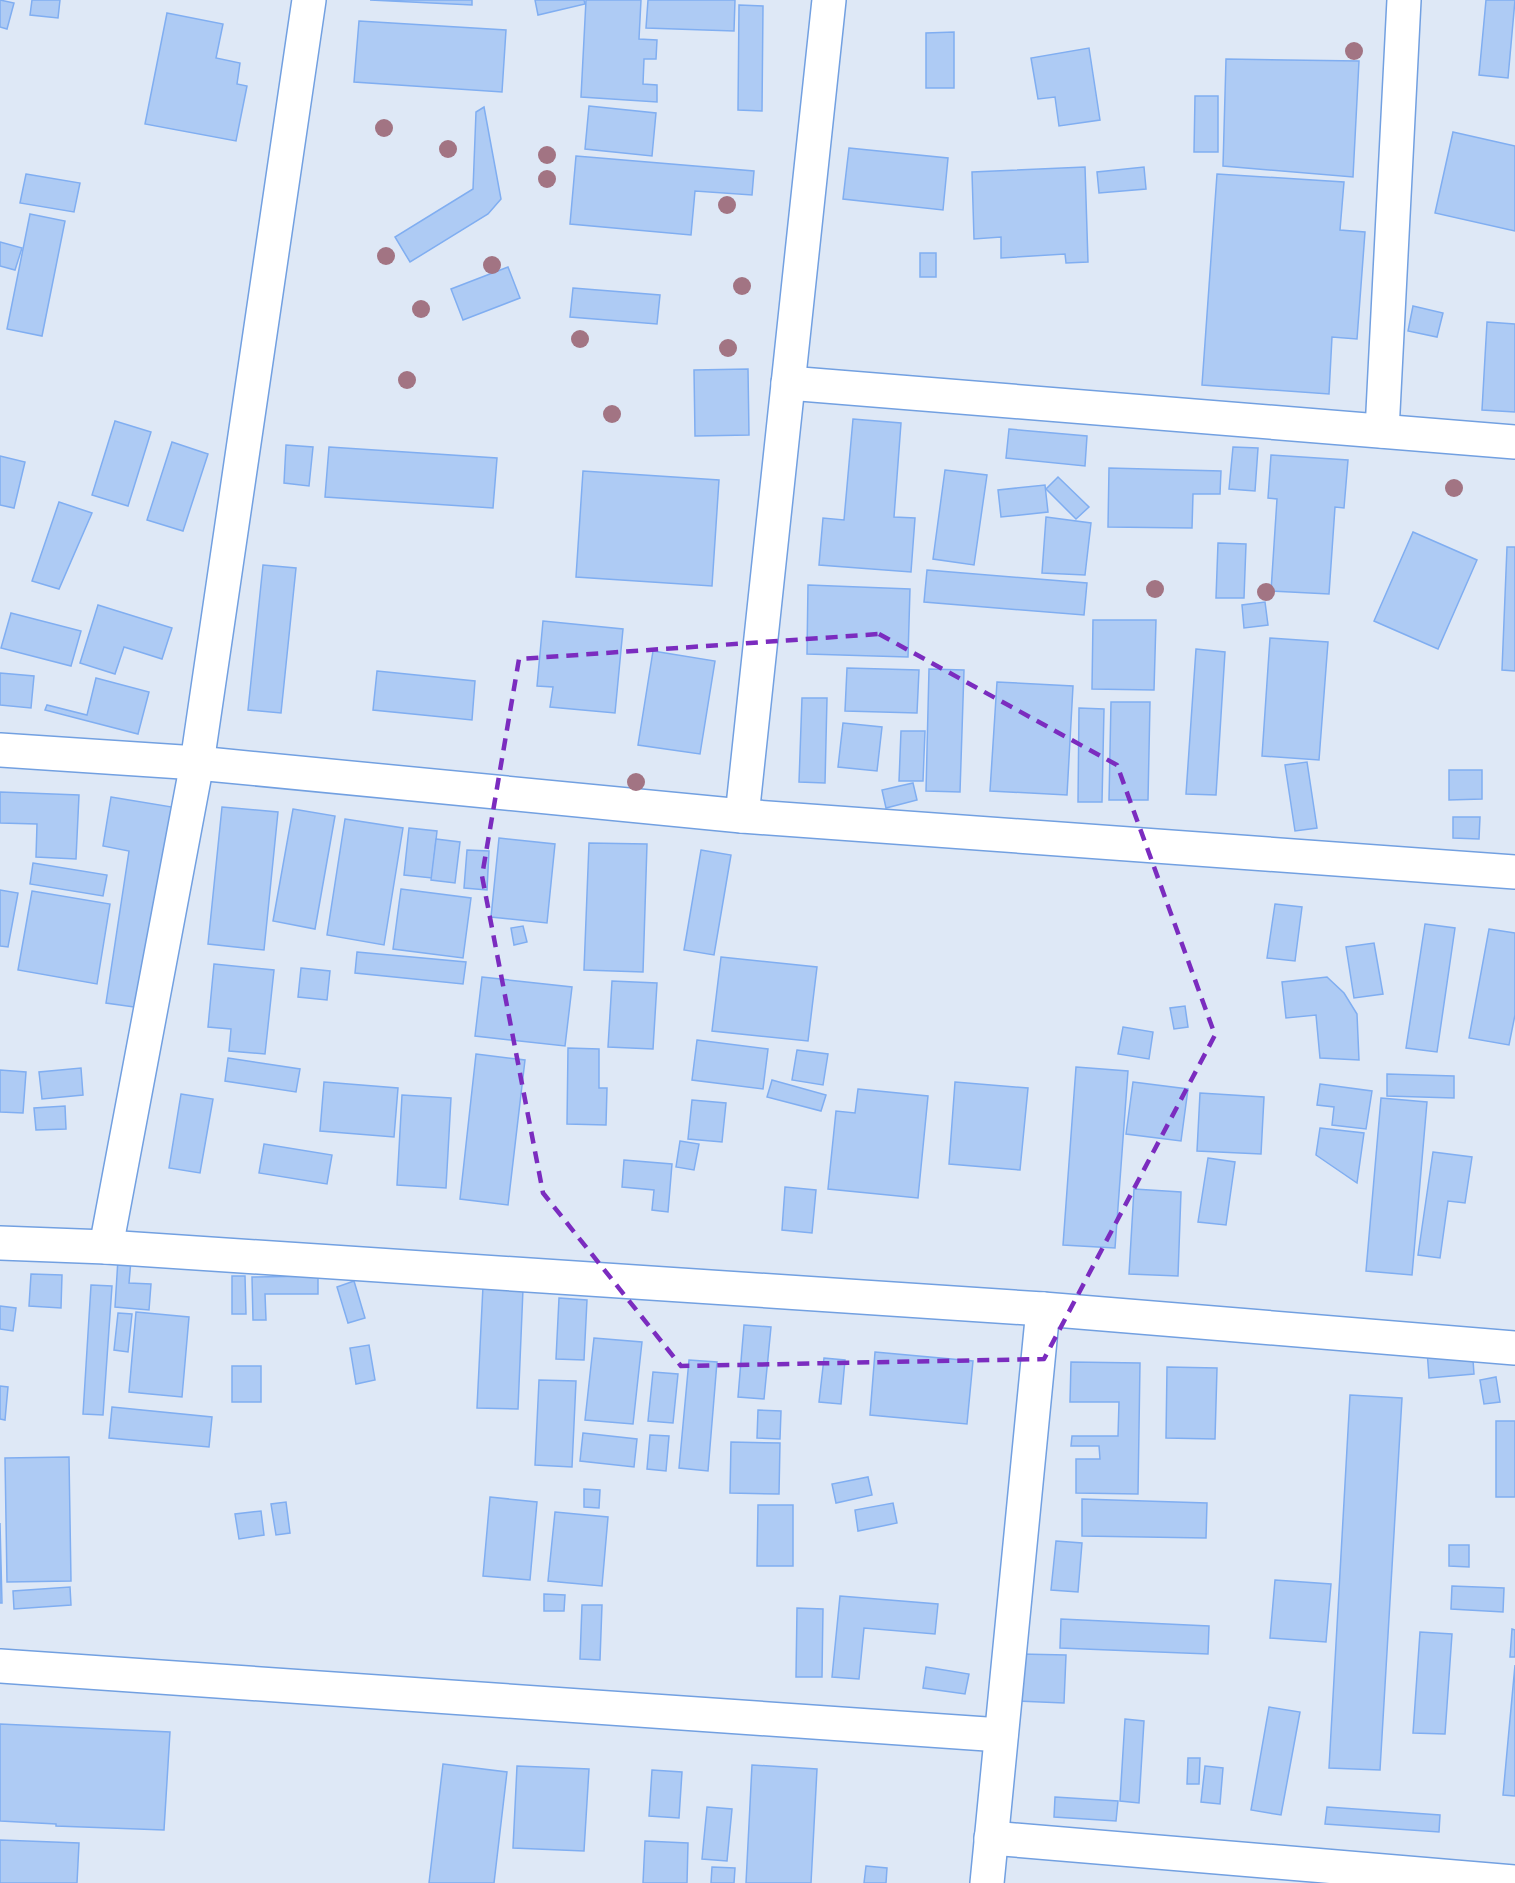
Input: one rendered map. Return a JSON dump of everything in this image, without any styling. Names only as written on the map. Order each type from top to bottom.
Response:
[{"type":"street","points":[[106,1247],[196,763],[309,0]]},
{"type":"street","points":[[742,816],[829,0]]},
{"type":"street","points":[[1382,431],[1404,0]]},
{"type":"street","points":[[788,383],[1515,442]]},
{"type":"street","points":[[0,750],[196,763],[742,816],[1515,872]]},
{"type":"street","points":[[0,1243],[106,1247],[1043,1309],[1515,1348]]},
{"type":"street","points":[[987,1883],[1043,1309]]},
{"type":"street","points":[[0,1666],[1001,1735]]},
{"type":"street","points":[[991,1838],[1515,1882]]},
{"type":"highlighted area","points":[[879,634],[1117,765],[1215,1035],[1044,1359],[681,1366],[543,1193],[482,876],[519,659]]},
{"type":"building","points":[[0,0],[14,3],[7,29],[0,27]]},
{"type":"building","points":[[32,0],[60,0],[58,18],[30,15]]},
{"type":"building","points":[[370,0],[472,0],[472,5]]},
{"type":"building","points":[[535,0],[584,0],[585,4],[538,15]]},
{"type":"building","points":[[586,0],[641,0],[639,39],[657,40],[656,59],[644,59],[643,84],[657,85],[657,102],[581,97]]},
{"type":"building","points":[[648,0],[735,0],[734,31],[646,28]]},
{"type":"building","points":[[1486,0],[1515,0],[1508,78],[1479,75]]},
{"type":"building","points":[[739,5],[763,6],[762,111],[738,110]]},
{"type":"building","points":[[167,13],[223,24],[216,58],[240,63],[237,84],[247,86],[236,141],[145,124]]},
{"type":"building","points":[[359,21],[506,30],[502,92],[354,82]]},
{"type":"building","points":[[954,32],[954,88],[926,88],[926,33]]},
{"type":"building","points":[[1089,48],[1100,120],[1059,126],[1055,97],[1038,99],[1031,58]]},
{"type":"building","points":[[1226,59],[1359,61],[1353,177],[1223,166]]},
{"type":"building","points":[[1195,96],[1218,96],[1218,152],[1194,152]]},
{"type":"building","points":[[589,106],[656,113],[652,156],[585,149]]},
{"type":"building","points":[[484,107],[501,199],[488,214],[410,262],[395,237],[473,189],[476,112]]},
{"type":"building","points":[[1453,132],[1515,146],[1515,231],[1435,213]]},
{"type":"building","points":[[849,148],[948,158],[943,210],[843,199]]},
{"type":"building","points":[[576,156],[754,171],[752,195],[695,191],[691,235],[570,224]]},
{"type":"building","points":[[1085,167],[1088,262],[1066,263],[1065,254],[1001,258],[1001,237],[974,239],[972,172]]},
{"type":"building","points":[[1144,167],[1146,189],[1099,193],[1097,172]]},
{"type":"building","points":[[26,174],[80,183],[74,212],[20,203]]},
{"type":"building","points":[[1217,174],[1344,182],[1340,230],[1365,232],[1357,339],[1332,337],[1329,394],[1202,385]]},
{"type":"building","points":[[30,214],[65,221],[42,336],[7,329]]},
{"type":"building","points":[[0,242],[22,248],[15,270],[0,266]]},
{"type":"building","points":[[920,253],[936,253],[936,277],[920,277]]},
{"type":"building","points":[[508,267],[520,298],[463,320],[451,289]]},
{"type":"building","points":[[573,288],[660,295],[657,324],[570,317]]},
{"type":"building","points":[[1413,306],[1443,313],[1437,337],[1408,331]]},
{"type":"building","points":[[1487,322],[1515,324],[1515,412],[1482,410]]},
{"type":"building","points":[[748,369],[749,435],[695,436],[694,370]]},
{"type":"building","points":[[853,419],[901,423],[894,517],[915,518],[911,572],[819,565],[823,518],[844,520]]},
{"type":"building","points":[[115,421],[151,432],[128,506],[92,495]]},
{"type":"building","points":[[1009,429],[1087,436],[1085,466],[1006,458]]},
{"type":"building","points":[[172,442],[208,454],[183,531],[147,520]]},
{"type":"building","points":[[286,445],[313,447],[309,486],[284,483]]},
{"type":"building","points":[[329,447],[497,458],[493,508],[325,497]]},
{"type":"building","points":[[1233,447],[1258,448],[1255,491],[1229,489]]},
{"type":"building","points":[[1271,455],[1348,460],[1344,508],[1335,507],[1329,594],[1271,591],[1277,499],[1268,498]]},
{"type":"building","points":[[0,456],[25,462],[14,508],[0,505]]},
{"type":"building","points":[[1109,468],[1221,471],[1220,494],[1193,494],[1192,528],[1108,527]]},
{"type":"building","points":[[945,470],[987,475],[974,565],[933,559]]},
{"type":"building","points":[[583,471],[719,480],[712,586],[576,577]]},
{"type":"building","points":[[1058,477],[1089,507],[1076,519],[1046,489]]},
{"type":"building","points":[[1045,485],[1048,512],[1001,517],[998,490]]},
{"type":"building","points":[[59,502],[92,513],[59,589],[32,581]]},
{"type":"building","points":[[1046,517],[1091,523],[1085,575],[1042,573]]},
{"type":"building","points":[[1413,532],[1477,560],[1438,649],[1374,621]]},
{"type":"building","points":[[1218,543],[1246,544],[1244,598],[1216,598]]},
{"type":"building","points":[[1507,547],[1515,547],[1515,671],[1502,670]]},
{"type":"building","points":[[263,565],[296,568],[281,713],[248,710]]},
{"type":"building","points":[[927,570],[1087,583],[1084,615],[924,602]]},
{"type":"building","points":[[808,585],[910,589],[908,657],[807,654]]},
{"type":"building","points":[[1265,602],[1268,625],[1244,628],[1242,605]]},
{"type":"building","points":[[98,605],[172,628],[162,659],[124,647],[115,674],[80,663]]},
{"type":"building","points":[[11,613],[81,631],[71,666],[1,648]]},
{"type":"building","points":[[1093,620],[1156,620],[1154,690],[1092,689]]},
{"type":"building","points":[[543,621],[623,629],[615,713],[550,707],[553,687],[537,686]]},
{"type":"building","points":[[1270,638],[1328,642],[1319,760],[1262,756]]},
{"type":"building","points":[[1196,649],[1225,652],[1216,795],[1186,794]]},
{"type":"building","points":[[653,651],[715,661],[700,754],[638,745]]},
{"type":"building","points":[[847,668],[919,670],[917,713],[845,711]]},
{"type":"building","points":[[929,669],[964,670],[960,792],[926,791]]},
{"type":"building","points":[[377,671],[475,681],[472,720],[373,710]]},
{"type":"building","points":[[0,673],[34,676],[31,708],[0,705]]},
{"type":"building","points":[[96,678],[149,692],[138,734],[45,710],[47,705],[87,715]]},
{"type":"building","points":[[997,682],[1073,686],[1067,795],[990,791]]},
{"type":"building","points":[[802,698],[827,698],[825,783],[799,782]]},
{"type":"building","points":[[1111,702],[1150,702],[1148,800],[1109,800]]},
{"type":"building","points":[[1079,708],[1104,709],[1102,802],[1078,802]]},
{"type":"building","points":[[843,723],[882,727],[877,771],[838,767]]},
{"type":"building","points":[[901,731],[925,731],[923,781],[899,781]]},
{"type":"building","points":[[1307,762],[1317,828],[1295,831],[1285,765]]},
{"type":"building","points":[[1449,770],[1482,770],[1482,799],[1449,800]]},
{"type":"building","points":[[913,783],[917,800],[886,808],[882,790]]},
{"type":"building","points":[[0,792],[79,795],[76,859],[36,857],[37,824],[0,823]]},
{"type":"building","points":[[111,797],[172,807],[141,1008],[106,1003],[129,851],[103,846]]},
{"type":"building","points":[[222,807],[278,812],[264,950],[208,944]]},
{"type":"building","points":[[293,809],[335,816],[315,929],[273,921]]},
{"type":"building","points":[[1453,817],[1480,817],[1479,839],[1453,838]]},
{"type":"building","points":[[345,819],[403,828],[384,945],[327,935]]},
{"type":"building","points":[[409,828],[437,831],[432,878],[404,875]]},
{"type":"building","points":[[499,838],[555,844],[547,923],[491,917]]},
{"type":"building","points":[[436,839],[460,842],[455,883],[431,880]]},
{"type":"building","points":[[589,843],[647,844],[643,972],[584,970]]},
{"type":"building","points":[[467,850],[489,851],[487,890],[464,888]]},
{"type":"building","points":[[701,850],[731,855],[714,955],[684,950]]},
{"type":"building","points":[[33,863],[107,875],[103,896],[30,884]]},
{"type":"building","points":[[401,889],[471,898],[463,958],[393,949]]},
{"type":"building","points":[[0,890],[18,893],[8,947],[0,946]]},
{"type":"building","points":[[32,891],[110,904],[97,984],[18,970]]},
{"type":"building","points":[[1275,904],[1302,907],[1295,961],[1267,958]]},
{"type":"building","points":[[1425,924],[1455,928],[1437,1052],[1406,1048]]},
{"type":"building","points":[[523,926],[527,942],[514,945],[511,928]]},
{"type":"building","points":[[1489,929],[1515,933],[1515,1015],[1509,1045],[1469,1038]]},
{"type":"building","points":[[1374,943],[1383,994],[1354,998],[1346,947]]},
{"type":"building","points":[[357,952],[466,962],[463,984],[355,973]]},
{"type":"building","points":[[721,957],[817,967],[808,1041],[712,1031]]},
{"type":"building","points":[[214,964],[274,970],[265,1054],[229,1051],[231,1029],[208,1027]]},
{"type":"building","points":[[301,968],[330,971],[327,1000],[298,997]]},
{"type":"building","points":[[482,977],[572,987],[565,1046],[475,1036]]},
{"type":"building","points":[[1327,977],[1344,993],[1357,1014],[1359,1060],[1320,1058],[1316,1015],[1286,1018],[1282,982]]},
{"type":"building","points":[[612,981],[657,983],[653,1049],[608,1047]]},
{"type":"building","points":[[1185,1006],[1188,1027],[1174,1029],[1170,1008]]},
{"type":"building","points":[[1123,1027],[1153,1032],[1149,1059],[1118,1054]]},
{"type":"building","points":[[697,1040],[768,1049],[763,1089],[692,1080]]},
{"type":"building","points":[[568,1048],[599,1049],[599,1088],[607,1088],[606,1125],[567,1124]]},
{"type":"building","points":[[797,1050],[828,1054],[823,1085],[792,1080]]},
{"type":"building","points":[[476,1054],[525,1060],[508,1205],[460,1199]]},
{"type":"building","points":[[228,1058],[300,1069],[296,1092],[225,1081]]},
{"type":"building","points":[[1076,1067],[1128,1071],[1115,1248],[1063,1245]]},
{"type":"building","points":[[81,1068],[83,1095],[42,1099],[39,1072]]},
{"type":"building","points":[[0,1070],[26,1072],[23,1113],[0,1112]]},
{"type":"building","points":[[1387,1074],[1454,1076],[1454,1098],[1387,1096]]},
{"type":"building","points":[[772,1080],[826,1095],[821,1111],[767,1097]]},
{"type":"building","points":[[324,1082],[398,1088],[394,1137],[320,1131]]},
{"type":"building","points":[[955,1082],[1028,1088],[1020,1170],[949,1164]]},
{"type":"building","points":[[1133,1082],[1188,1089],[1181,1141],[1126,1134]]},
{"type":"building","points":[[1320,1084],[1372,1091],[1366,1129],[1332,1125],[1334,1107],[1317,1105]]},
{"type":"building","points":[[858,1089],[928,1096],[918,1198],[828,1189],[836,1111],[855,1113]]},
{"type":"building","points":[[1200,1093],[1264,1097],[1261,1154],[1197,1151]]},
{"type":"building","points":[[181,1094],[213,1099],[200,1173],[169,1168]]},
{"type":"building","points":[[402,1095],[451,1098],[446,1188],[397,1185]]},
{"type":"building","points":[[1381,1098],[1427,1102],[1412,1275],[1366,1271]]},
{"type":"building","points":[[692,1100],[726,1103],[722,1142],[688,1139]]},
{"type":"building","points":[[65,1106],[66,1129],[36,1130],[34,1108]]},
{"type":"building","points":[[1320,1128],[1364,1133],[1357,1183],[1316,1155]]},
{"type":"building","points":[[680,1141],[699,1144],[694,1170],[676,1167]]},
{"type":"building","points":[[264,1144],[332,1155],[327,1184],[259,1173]]},
{"type":"building","points":[[1433,1152],[1472,1157],[1465,1203],[1448,1201],[1440,1258],[1418,1255]]},
{"type":"building","points":[[1208,1158],[1235,1162],[1226,1225],[1198,1222]]},
{"type":"building","points":[[624,1160],[672,1164],[668,1212],[652,1210],[654,1190],[622,1187]]},
{"type":"building","points":[[785,1187],[816,1190],[812,1233],[782,1230]]},
{"type":"building","points":[[1134,1189],[1181,1192],[1178,1276],[1129,1274]]},
{"type":"building","points":[[118,1259],[131,1260],[129,1283],[151,1284],[149,1310],[115,1307]]},
{"type":"building","points":[[31,1274],[62,1275],[61,1308],[29,1306]]},
{"type":"building","points":[[232,1276],[245,1276],[246,1314],[232,1314]]},
{"type":"building","points":[[318,1276],[318,1294],[265,1294],[266,1320],[253,1320],[252,1277]]},
{"type":"building","points":[[354,1281],[365,1318],[348,1323],[337,1287]]},
{"type":"building","points":[[91,1285],[112,1286],[103,1415],[83,1414]]},
{"type":"building","points":[[483,1286],[523,1289],[518,1409],[477,1408]]},
{"type":"building","points":[[559,1298],[587,1300],[584,1360],[556,1359]]},
{"type":"building","points":[[0,1306],[16,1308],[13,1331],[0,1329]]},
{"type":"building","points":[[136,1312],[189,1317],[182,1397],[129,1392]]},
{"type":"building","points":[[118,1313],[132,1314],[128,1352],[114,1350]]},
{"type":"building","points":[[744,1325],[771,1327],[764,1399],[738,1397]]},
{"type":"building","points":[[594,1338],[642,1342],[633,1424],[585,1420]]},
{"type":"building","points":[[369,1345],[375,1380],[356,1384],[350,1348]]},
{"type":"building","points":[[1472,1346],[1474,1374],[1429,1378],[1427,1350]]},
{"type":"building","points":[[875,1352],[973,1361],[967,1424],[870,1415]]},
{"type":"building","points":[[824,1358],[845,1360],[841,1404],[819,1402]]},
{"type":"building","points":[[689,1360],[717,1362],[708,1471],[679,1468]]},
{"type":"building","points":[[1071,1362],[1140,1363],[1138,1494],[1076,1493],[1076,1459],[1100,1459],[1099,1446],[1071,1446],[1072,1436],[1118,1436],[1119,1402],[1070,1402]]},
{"type":"building","points":[[232,1366],[261,1366],[261,1402],[232,1402]]},
{"type":"building","points":[[1167,1367],[1217,1368],[1215,1439],[1166,1438]]},
{"type":"building","points":[[653,1372],[678,1374],[673,1423],[648,1421]]},
{"type":"building","points":[[1496,1377],[1500,1402],[1484,1404],[1480,1380]]},
{"type":"building","points":[[539,1380],[576,1381],[572,1467],[535,1465]]},
{"type":"building","points":[[0,1386],[8,1387],[5,1420],[0,1419]]},
{"type":"building","points":[[1350,1395],[1402,1398],[1380,1770],[1329,1768]]},
{"type":"building","points":[[112,1407],[212,1417],[209,1447],[109,1438]]},
{"type":"building","points":[[758,1410],[781,1411],[780,1439],[757,1438]]},
{"type":"building","points":[[1496,1421],[1515,1421],[1515,1497],[1496,1497]]},
{"type":"building","points":[[583,1433],[637,1439],[634,1467],[580,1461]]},
{"type":"building","points":[[650,1435],[669,1436],[666,1471],[647,1469]]},
{"type":"building","points":[[731,1442],[780,1443],[779,1494],[730,1493]]},
{"type":"building","points":[[69,1457],[71,1581],[7,1582],[5,1458]]},
{"type":"building","points":[[868,1477],[872,1495],[836,1503],[832,1484]]},
{"type":"building","points":[[584,1489],[600,1490],[599,1508],[584,1507]]},
{"type":"building","points":[[490,1497],[537,1502],[530,1580],[483,1576]]},
{"type":"building","points":[[1082,1499],[1207,1503],[1206,1538],[1082,1536]]},
{"type":"building","points":[[286,1502],[290,1533],[276,1535],[271,1504]]},
{"type":"building","points":[[893,1503],[897,1523],[858,1531],[855,1510]]},
{"type":"building","points":[[758,1505],[793,1505],[793,1566],[757,1566]]},
{"type":"building","points":[[261,1511],[264,1535],[239,1539],[235,1514]]},
{"type":"building","points":[[555,1512],[608,1517],[602,1586],[548,1581]]},
{"type":"building","points":[[0,1523],[2,1603],[0,1603]]},
{"type":"building","points":[[1056,1541],[1082,1543],[1078,1592],[1051,1590]]},
{"type":"building","points":[[1449,1545],[1469,1545],[1469,1567],[1449,1566]]},
{"type":"building","points":[[1275,1580],[1331,1584],[1326,1642],[1270,1638]]},
{"type":"building","points":[[1452,1586],[1504,1588],[1503,1612],[1451,1609]]},
{"type":"building","points":[[70,1587],[71,1605],[14,1609],[13,1591]]},
{"type":"building","points":[[544,1594],[565,1595],[564,1611],[544,1611]]},
{"type":"building","points":[[840,1596],[938,1604],[935,1634],[864,1628],[859,1679],[832,1677]]},
{"type":"building","points":[[582,1605],[602,1605],[600,1660],[580,1659]]},
{"type":"building","points":[[797,1608],[823,1609],[822,1677],[796,1677]]},
{"type":"building","points":[[1061,1619],[1209,1626],[1208,1654],[1060,1648]]},
{"type":"building","points":[[1512,1629],[1515,1630],[1515,1657],[1510,1657]]},
{"type":"building","points":[[1420,1632],[1452,1634],[1445,1734],[1413,1733]]},
{"type":"building","points":[[1020,1654],[1066,1655],[1064,1703],[1017,1701]]},
{"type":"building","points":[[1515,1665],[1515,1796],[1503,1795]]},
{"type":"building","points":[[926,1667],[969,1674],[965,1694],[923,1688]]},
{"type":"building","points":[[1269,1707],[1300,1712],[1281,1815],[1251,1810]]},
{"type":"building","points":[[1125,1719],[1144,1721],[1139,1803],[1120,1801]]},
{"type":"building","points":[[0,1724],[170,1732],[164,1830],[56,1826],[56,1824],[0,1821]]},
{"type":"building","points":[[1188,1758],[1200,1758],[1199,1784],[1187,1784]]},
{"type":"building","points":[[443,1764],[507,1772],[494,1883],[429,1883]]},
{"type":"building","points":[[752,1765],[817,1769],[811,1883],[746,1883]]},
{"type":"building","points":[[517,1766],[589,1769],[584,1851],[513,1848]]},
{"type":"building","points":[[1205,1766],[1223,1768],[1220,1804],[1201,1802]]},
{"type":"building","points":[[652,1770],[682,1772],[679,1818],[649,1816]]},
{"type":"building","points":[[1055,1797],[1118,1801],[1116,1821],[1054,1817]]},
{"type":"building","points":[[707,1807],[732,1809],[727,1861],[702,1859]]},
{"type":"building","points":[[1327,1807],[1440,1815],[1439,1832],[1325,1824]]},
{"type":"building","points":[[0,1840],[79,1843],[77,1883],[0,1883]]},
{"type":"building","points":[[645,1841],[688,1843],[687,1883],[643,1883]]},
{"type":"building","points":[[866,1866],[887,1868],[886,1883],[864,1883]]},
{"type":"building","points":[[712,1867],[735,1868],[734,1883],[711,1883]]}]
